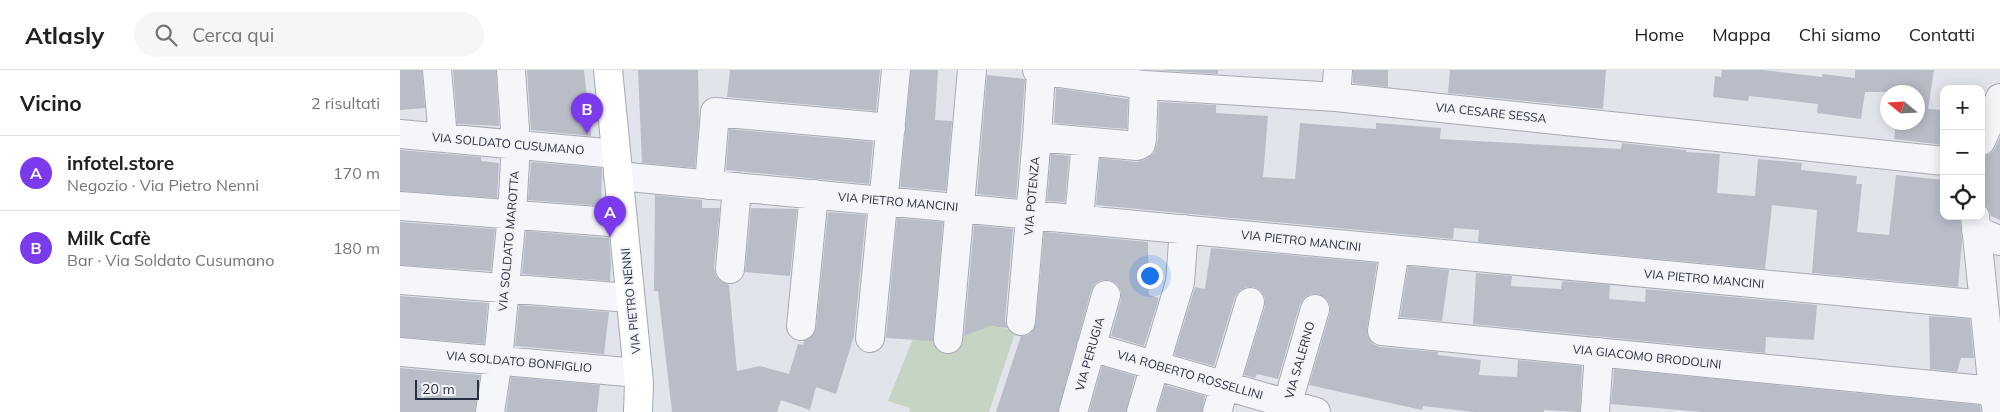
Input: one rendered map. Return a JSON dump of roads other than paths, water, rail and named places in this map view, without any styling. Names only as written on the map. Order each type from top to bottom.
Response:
[{"type":"main road","name":"VIA PIETRO NENNI","points":[[608,70],[638,378],[638,412]]},
{"type":"main road","name":"VIA PIETRO NENNI","points":[[638,378],[650,412]]},
{"type":"main road","points":[[625,412],[638,378]]},
{"type":"street","points":[[437,70],[443,138]]},
{"type":"street","name":"VIA SOLDATO MAROTTA","points":[[490,412],[506,288],[512,214],[516,144],[511,70]]},
{"type":"street","points":[[870,338],[896,70]]},
{"type":"street","points":[[948,338],[972,70]]},
{"type":"street","name":"VIA CESARE SESSA","points":[[1039,70],[1144,85],[1337,83],[1940,160]]},
{"type":"street","name":"VIA POTENZA","points":[[1021,321],[1037,137],[1039,70]]},
{"type":"street","points":[[1037,137],[1137,146],[1141,144],[1144,85]]},
{"type":"street","points":[[1985,132],[2000,100]]},
{"type":"street","points":[[709,185],[714,112],[891,128]]},
{"type":"street","name":"VIA SOLDATO CUSUMANO","points":[[400,134],[516,144],[617,165]]},
{"type":"street","points":[[1079,219],[1086,142]]},
{"type":"street","name":"VIA PIETRO MANCINI","points":[[617,165],[709,185],[1984,305]]},
{"type":"street","points":[[730,269],[737,187]]},
{"type":"street","points":[[801,326],[814,194]]},
{"type":"street","points":[[400,206],[623,223]]},
{"type":"street","points":[[1142,412],[1180,282],[1184,229]]},
{"type":"street","points":[[1984,229],[1984,305],[1995,402]]},
{"type":"street","name":"VIA GIACOMO BRODOLINI","points":[[1395,250],[1382,331],[1599,352],[1995,402]]},
{"type":"street","points":[[400,280],[630,298]]},
{"type":"street","name":"VIA PERUGIA","points":[[1073,412],[1106,295]]},
{"type":"street","points":[[1217,412],[1250,302]]},
{"type":"street","name":"VIA SALERNO","points":[[1286,408],[1315,309]]},
{"type":"street","name":"VIA ROBERTO ROSSELLINI","points":[[1091,347],[1225,386],[1286,408],[1316,412]]},
{"type":"street","name":"VIA SOLDATO BONFIGLIO","points":[[400,352],[498,360],[638,378]]},
{"type":"street","points":[[1595,412],[1599,352]]},
{"type":"place","name":"Milk Cafè","points":[[587,134]]},
{"type":"place","name":"infotel.store","points":[[610,237]]}]
